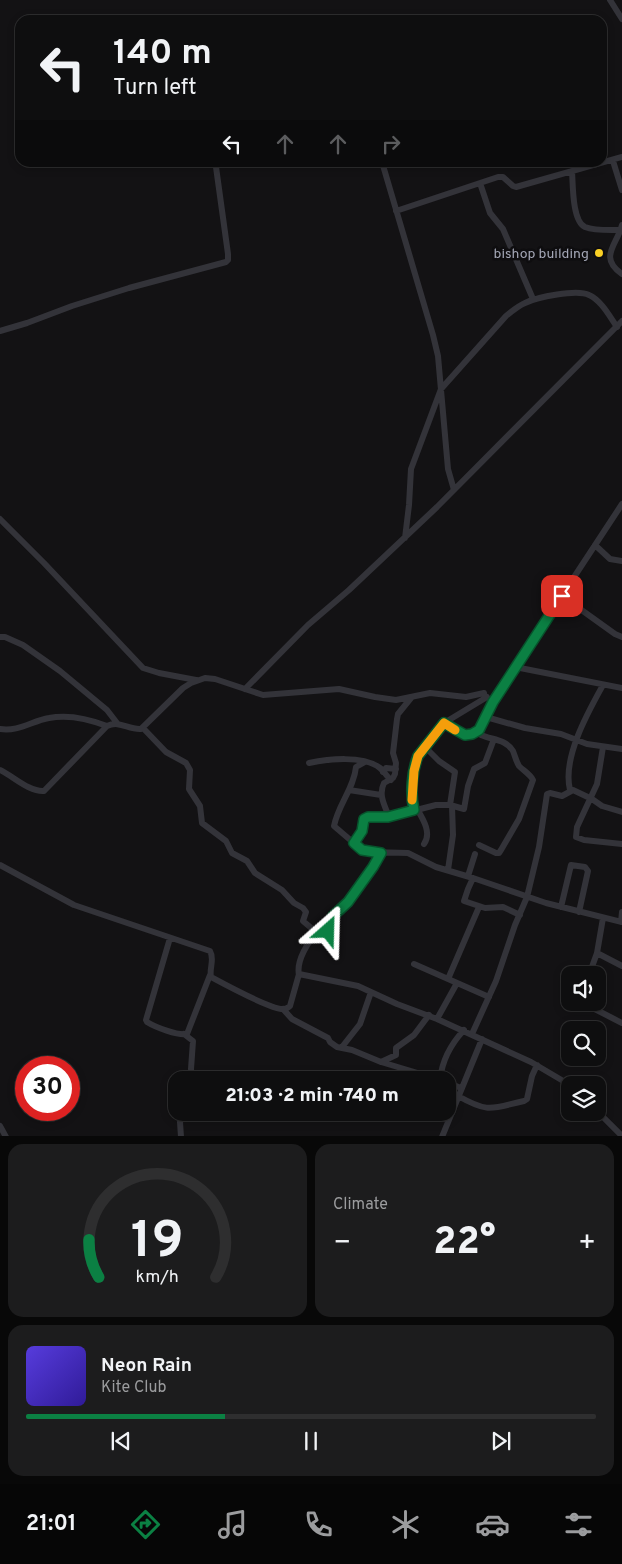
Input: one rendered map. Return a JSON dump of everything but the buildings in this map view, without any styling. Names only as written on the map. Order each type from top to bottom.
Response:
[{"type":"street","points":[[610,0],[622,19]]},
{"type":"street","points":[[607,163],[622,157]]},
{"type":"street","points":[[613,161],[622,190]]},
{"type":"street","points":[[0,331],[129,288],[226,262],[228,258],[216,167]]},
{"type":"street","points":[[383,167],[438,356],[448,469],[454,490]]},
{"type":"street","points":[[396,210],[503,177],[516,187],[591,167]]},
{"type":"street","points":[[572,171],[575,209],[580,223],[590,228],[621,228],[610,251],[610,258],[612,265],[622,274]]},
{"type":"street","points":[[480,184],[490,213],[503,229],[534,299]]},
{"type":"street","points":[[245,689],[308,625],[405,538],[620,324],[595,299],[586,294],[568,294],[534,299],[516,308],[506,316],[441,390],[411,469],[405,538]]},
{"type":"street","points":[[444,723],[465,735],[479,730],[493,702],[515,667],[595,545],[620,511],[622,504]]},
{"type":"street","points":[[0,519],[143,668],[159,673],[200,680],[215,679],[263,695],[339,689],[391,700],[411,698],[430,692],[466,698],[486,695],[444,723],[415,762],[412,794],[416,810],[424,822],[427,834],[424,844]]},
{"type":"street","points":[[595,545],[610,560],[622,561]]},
{"type":"street","points":[[562,596],[622,637]]},
{"type":"street","points":[[0,637],[5,637],[23,645],[60,670],[107,710],[117,723],[133,729],[143,728],[182,688],[200,680]]},
{"type":"street","points":[[515,667],[622,688]]},
{"type":"street","points":[[570,790],[568,784],[576,740],[603,685]]},
{"type":"street","points":[[388,817],[381,795],[382,786],[394,776],[396,769],[393,753],[398,714],[411,698]]},
{"type":"street","points":[[0,729],[13,730],[55,717],[80,718],[107,726]]},
{"type":"street","points":[[486,717],[525,728],[561,734],[603,747],[622,749]]},
{"type":"street","points":[[0,770],[26,785],[44,791],[107,726],[117,723]]},
{"type":"street","points":[[143,728],[166,752],[186,763],[190,770],[189,789],[199,804],[202,823],[226,841],[232,853],[247,861],[255,873],[282,890],[294,903],[304,908],[306,912],[304,921],[317,933],[327,934],[333,916],[348,902],[381,853]]},
{"type":"street","points":[[479,730],[481,736],[500,740],[509,745],[517,762],[531,776],[533,782],[519,819],[502,850],[496,853],[479,845]]},
{"type":"street","points":[[354,843],[362,831],[365,818],[388,817],[436,804],[451,805],[462,809],[471,776],[475,768],[485,764],[494,739]]},
{"type":"street","points":[[425,747],[439,761],[455,772],[451,805],[453,834],[448,870]]},
{"type":"street","points":[[603,747],[600,773],[592,799],[577,828],[576,837],[584,840],[622,844]]},
{"type":"street","points":[[309,763],[345,759],[364,762],[380,767],[390,780]]},
{"type":"street","points":[[364,762],[356,767],[354,778],[340,806],[334,826],[362,850],[381,853],[408,853],[426,863],[527,897],[602,918],[621,922],[622,912]]},
{"type":"street","points":[[383,772],[386,768],[396,769]]},
{"type":"street","points":[[349,790],[381,795]]},
{"type":"street","points":[[472,1034],[489,997],[527,897],[539,848],[547,794],[562,796],[570,790],[574,790],[602,806],[622,812]]},
{"type":"street","points":[[475,854],[464,901],[487,909],[497,906],[503,907],[520,915]]},
{"type":"street","points":[[0,865],[74,905],[210,951],[212,956],[210,975],[188,1032],[184,1034]]},
{"type":"street","points":[[561,907],[571,865],[585,867],[588,871],[578,912]]},
{"type":"street","points":[[448,979],[479,907]]},
{"type":"street","points":[[592,966],[597,953],[602,918]]},
{"type":"street","points":[[283,1009],[290,1006],[299,975],[298,967],[317,933]]},
{"type":"street","points":[[170,938],[146,1020],[152,1025],[173,1033],[184,1034],[193,1041],[191,1071]]},
{"type":"street","points":[[597,953],[622,966]]},
{"type":"street","points":[[414,964],[489,997]]},
{"type":"street","points":[[210,975],[212,978],[237,991],[283,1009],[292,1019],[326,1036],[337,1047],[352,1050],[381,1062],[411,1071]]},
{"type":"street","points":[[299,975],[340,982],[429,1015],[537,1065],[561,1080]]},
{"type":"street","points":[[437,1019],[457,983]]},
{"type":"street","points":[[342,1047],[360,1024],[371,992]]},
{"type":"street","points":[[599,1011],[622,1023]]},
{"type":"street","points":[[381,1062],[396,1055],[396,1048],[414,1035],[429,1015]]},
{"type":"street","points":[[436,1071],[464,1030]]},
{"type":"street","points":[[456,1101],[482,1039]]},
{"type":"street","points":[[442,1063],[442,1071]]},
{"type":"street","points":[[458,1096],[477,1106],[491,1109],[524,1101],[527,1098],[532,1076],[537,1065]]},
{"type":"street","points":[[456,1086],[461,1088]]},
{"type":"street","points":[[606,1120],[622,1136]]},
{"type":"street","points":[[180,1121],[181,1136]]},
{"type":"street","points":[[185,1121],[186,1136]]},
{"type":"street","points":[[442,1136],[449,1121]]},
{"type":"street","points":[[0,1126],[6,1136]]},
{"type":"slow traffic","points":[[412,800],[415,762],[418,756],[444,723],[455,730]]},
{"type":"place","name":"bishop building","points":[[599,253]]},
{"type":"route","points":[[328,931],[329,923],[335,913],[348,902],[381,853],[370,852],[356,847],[354,843],[362,831],[364,819],[368,817],[388,817],[414,810],[412,801],[413,786],[415,762],[418,756],[444,723],[465,735],[479,730],[493,702],[562,596]]}]
